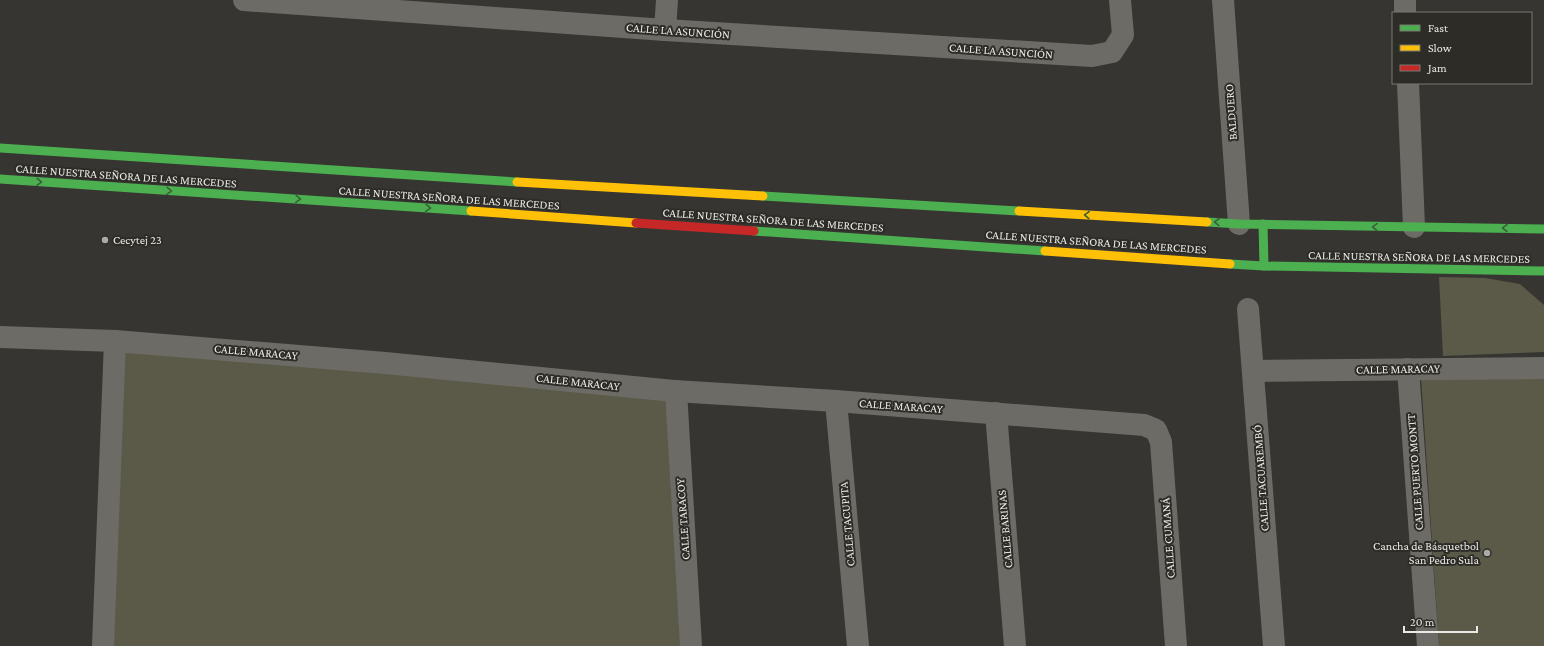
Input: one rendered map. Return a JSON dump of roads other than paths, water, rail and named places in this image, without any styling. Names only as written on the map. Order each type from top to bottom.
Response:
[{"type":"street","name":"CALLE LA ASUNCIÓN","points":[[244,0],[347,4],[665,30],[1092,56],[1112,52],[1123,35],[1120,0]]},
{"type":"street","points":[[665,30],[667,0]]},
{"type":"street","name":"BALDUERO","points":[[1223,0],[1239,224]]},
{"type":"street","points":[[1405,0],[1405,12]]},
{"type":"street","points":[[1408,84],[1414,228]]},
{"type":"street","name":"CALLE NUESTRA SEÑORA DE LAS MERCEDES","points":[[0,148],[399,179],[1239,224],[1544,229]]},
{"type":"street","name":"CALLE NUESTRA SEÑORA DE LAS MERCEDES","points":[[0,179],[393,202],[1264,266],[1544,271]]},
{"type":"street","points":[[1263,224],[1264,266]]},
{"type":"street","points":[[1509,271],[1531,278]]},
{"type":"street","name":"CALLE TACUAREMBÓ","points":[[1248,309],[1274,646]]},
{"type":"street","name":"CALLE MARACAY","points":[[0,337],[115,341],[385,363],[676,391],[836,401],[1144,425],[1156,430]]},
{"type":"street","points":[[103,646],[115,341]]},
{"type":"street","name":"CALLE MARACAY","points":[[1253,371],[1544,368]]},
{"type":"street","name":"CALLE PUERTO MONTT","points":[[1408,369],[1428,646]]},
{"type":"street","name":"CALLE TARACOY","points":[[676,391],[691,646]]},
{"type":"street","name":"CALLE TACUPITA","points":[[836,401],[858,646]]},
{"type":"street","name":"CALLE BARINAS","points":[[996,413],[1015,646]]},
{"type":"street","name":"CALLE CUMANÁ","points":[[1156,430],[1161,442],[1176,646]]},
{"type":"place","name":"Cecytej 23","points":[[105,240]]},
{"type":"place","name":"Cancha de Básquetbol San Pedro Sula","points":[[1487,553]]}]
